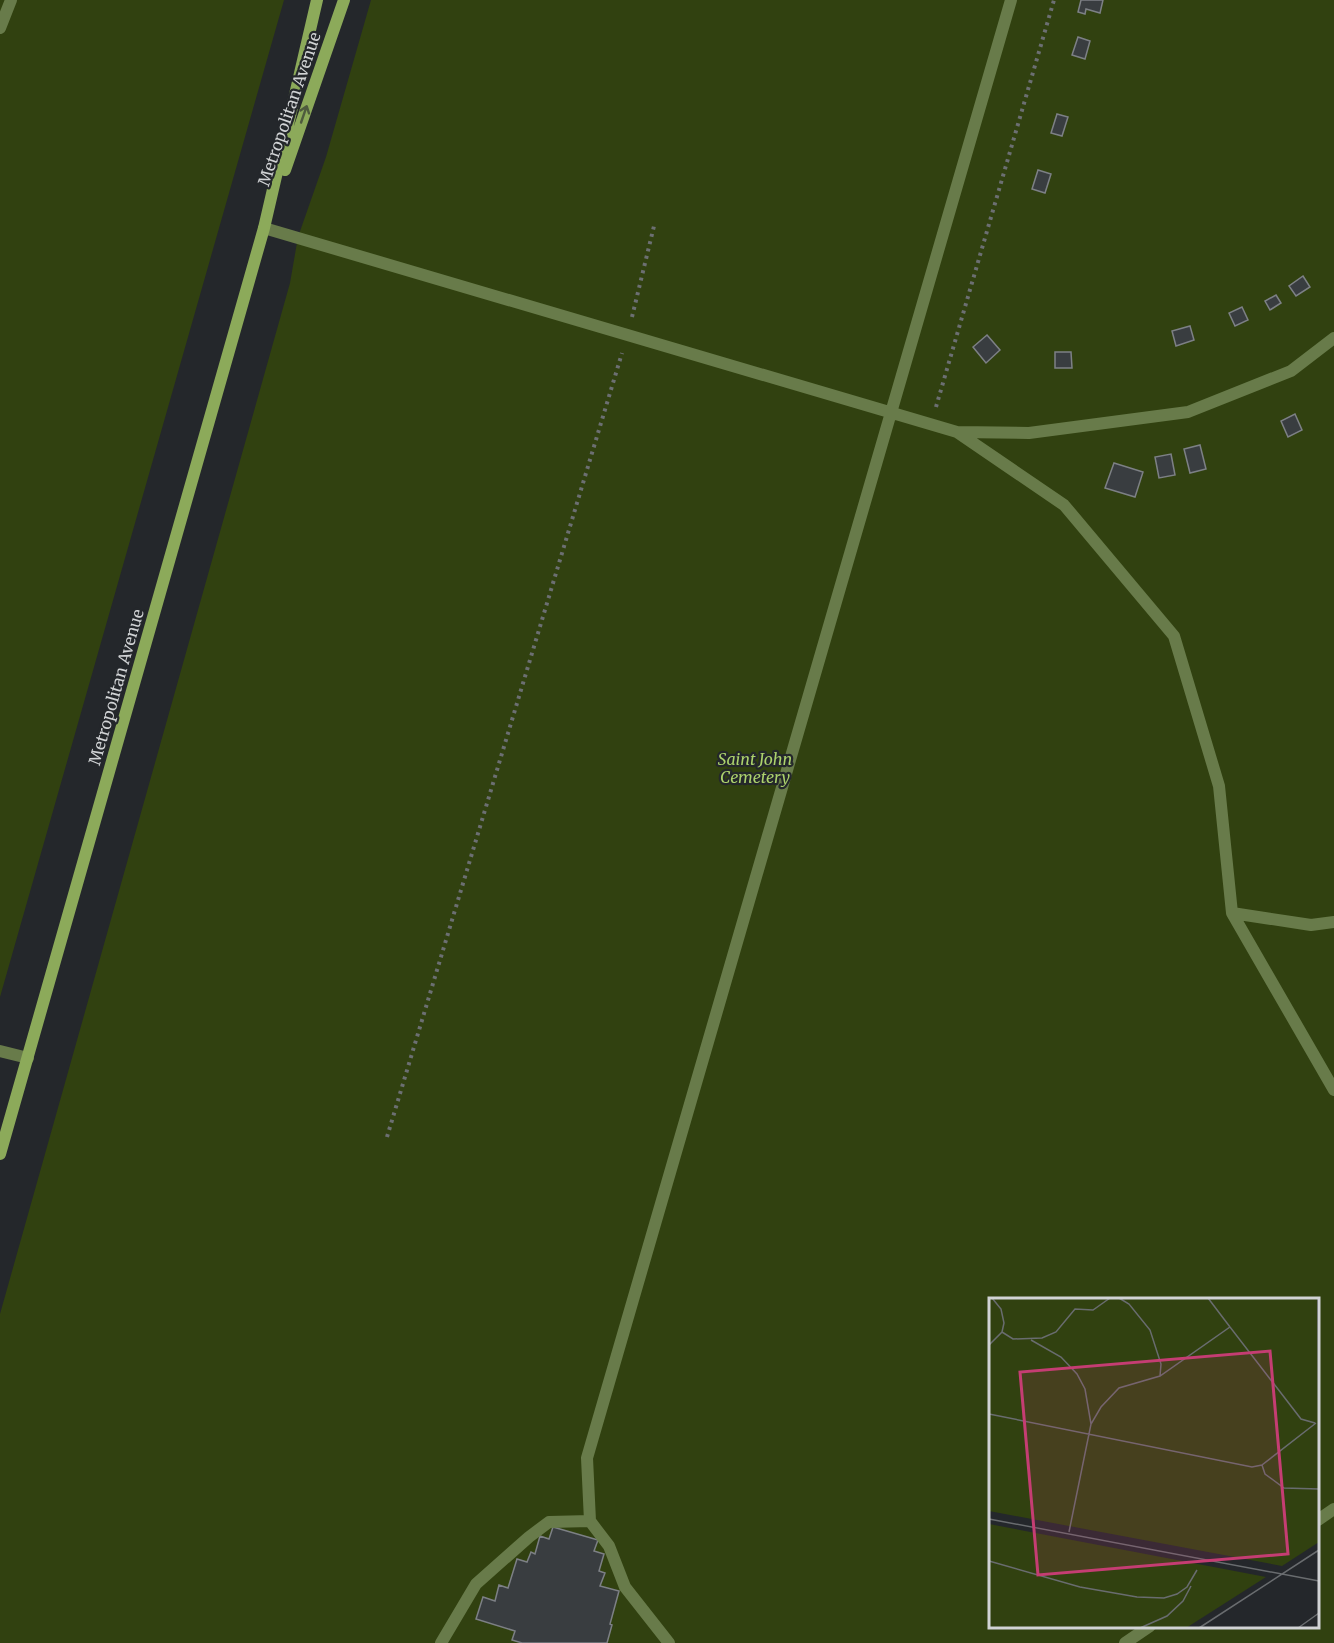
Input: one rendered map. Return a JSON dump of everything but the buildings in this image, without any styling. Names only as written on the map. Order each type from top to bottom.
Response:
[{"type":"main road","name":"Metropolitan Avenue","points":[[0,1154],[264,228],[316,0]]},
{"type":"main road","name":"Metropolitan Avenue","points":[[264,228],[344,0]]},
{"type":"lane","points":[[0,28],[11,0]]},
{"type":"lane","points":[[669,1643],[624,1587],[609,1546],[590,1521],[587,1458],[1011,0]]},
{"type":"lane","points":[[264,228],[957,432],[1029,433],[1188,412],[1291,372],[1334,338]]},
{"type":"lane","points":[[957,432],[1064,505],[1174,636],[1219,786],[1232,913],[1334,1090]]},
{"type":"lane","points":[[1232,913],[1311,925],[1334,922]]},
{"type":"lane","points":[[0,1051],[28,1058]]},
{"type":"lane","points":[[1319,1519],[1334,1509]]},
{"type":"lane","points":[[441,1643],[476,1584],[529,1537],[549,1522],[590,1521]]},
{"type":"lane","points":[[1125,1643],[1147,1628]]},
{"type":"path","points":[[931,425],[1054,0]]},
{"type":"path","points":[[387,1137],[628,335],[654,226]]},
{"type":"green space","points":[[0,0],[284,0],[0,997]]},
{"type":"green space","name":"Saint John Cemetery","points":[[371,0],[1334,0],[1334,1643],[0,1643],[0,1314],[290,283],[298,237],[326,157]]}]
